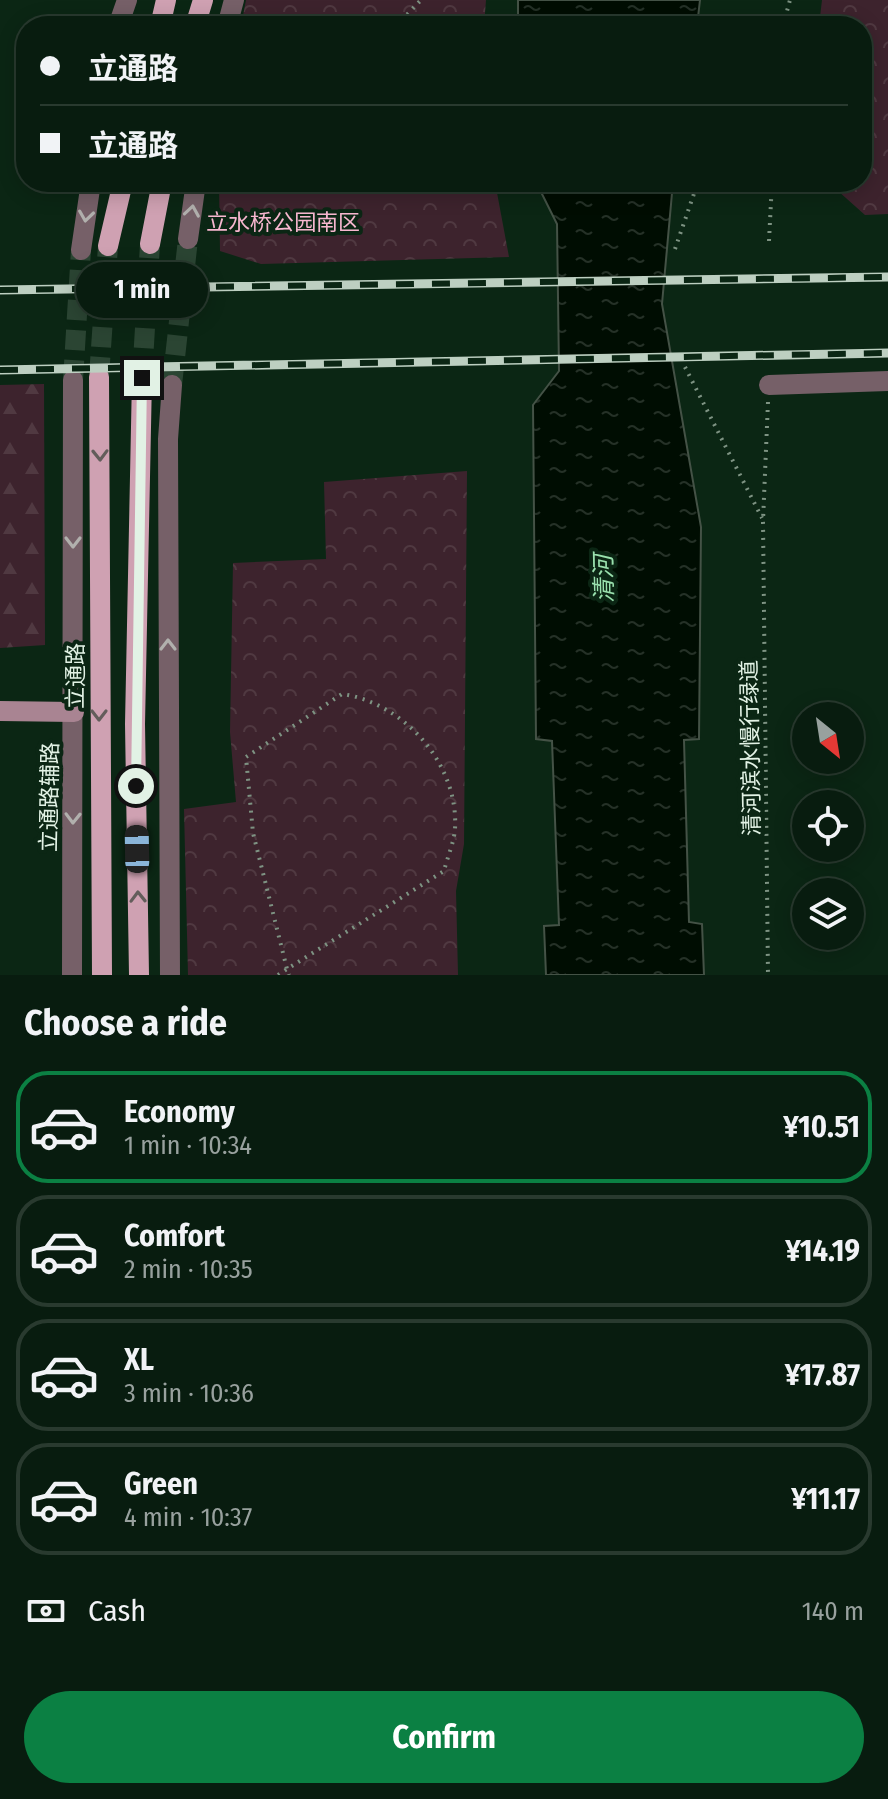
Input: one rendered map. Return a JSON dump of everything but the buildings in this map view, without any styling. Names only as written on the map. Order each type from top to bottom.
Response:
[{"type":"main road","points":[[108,246],[121,192]]},
{"type":"main road","points":[[150,244],[160,192]]},
{"type":"main road","name":"立通路","points":[[99,377],[102,975]]},
{"type":"main road","points":[[139,975],[135,724],[142,378]]},
{"type":"street","points":[[81,250],[90,192]]},
{"type":"street","points":[[188,239],[195,192]]},
{"type":"street","name":"立通路辅路","points":[[72,975],[73,380]]},
{"type":"street","points":[[769,385],[888,381]]},
{"type":"street","points":[[170,975],[168,439],[172,385]]},
{"type":"street","points":[[0,711],[74,712]]},
{"type":"path","points":[[406,16],[421,0]]},
{"type":"path","points":[[675,249],[695,192]]},
{"type":"path","points":[[769,241],[771,192]]},
{"type":"path","name":"清河滨水慢行绿道","points":[[685,367],[763,521]]},
{"type":"path","name":"清河滨水慢行绿道","points":[[768,975],[763,521],[769,385]]},
{"type":"path","points":[[278,975],[288,972],[444,871],[455,829],[449,784],[429,744],[392,712],[361,697],[342,694],[246,757],[253,833],[288,972]]},
{"type":"green space","points":[[246,0],[486,0],[485,16],[243,16]]},
{"type":"green space","points":[[822,0],[888,0],[888,214],[865,215],[839,192],[872,192],[872,16],[820,16]]},
{"type":"green space","name":"立水桥公园南区","points":[[219,192],[497,192],[509,257],[261,264],[220,251]]},
{"type":"green space","points":[[44,384],[45,645],[0,648],[0,385]]},
{"type":"green space","points":[[467,471],[464,844],[456,891],[458,975],[188,975],[184,809],[236,802],[230,732],[233,563],[326,559],[324,482]]},
{"type":"water","points":[[518,0],[700,0],[698,16],[518,16]]},
{"type":"water","name":"清河","points":[[541,192],[672,192],[662,304],[701,527],[699,739],[684,740],[689,922],[702,924],[704,975],[546,975],[544,926],[559,925],[552,741],[536,739],[533,405],[559,371],[557,224]]},
{"type":"tunnel","points":[[172,385],[188,239]]},
{"type":"tunnel","points":[[142,378],[150,244]]},
{"type":"tunnel","points":[[99,377],[108,246]]},
{"type":"tunnel","points":[[73,380],[81,250]]},
{"type":"railway","points":[[0,290],[888,277]]},
{"type":"railway","points":[[0,370],[888,353]]},
{"type":"route","points":[[136,786],[142,378]]}]
